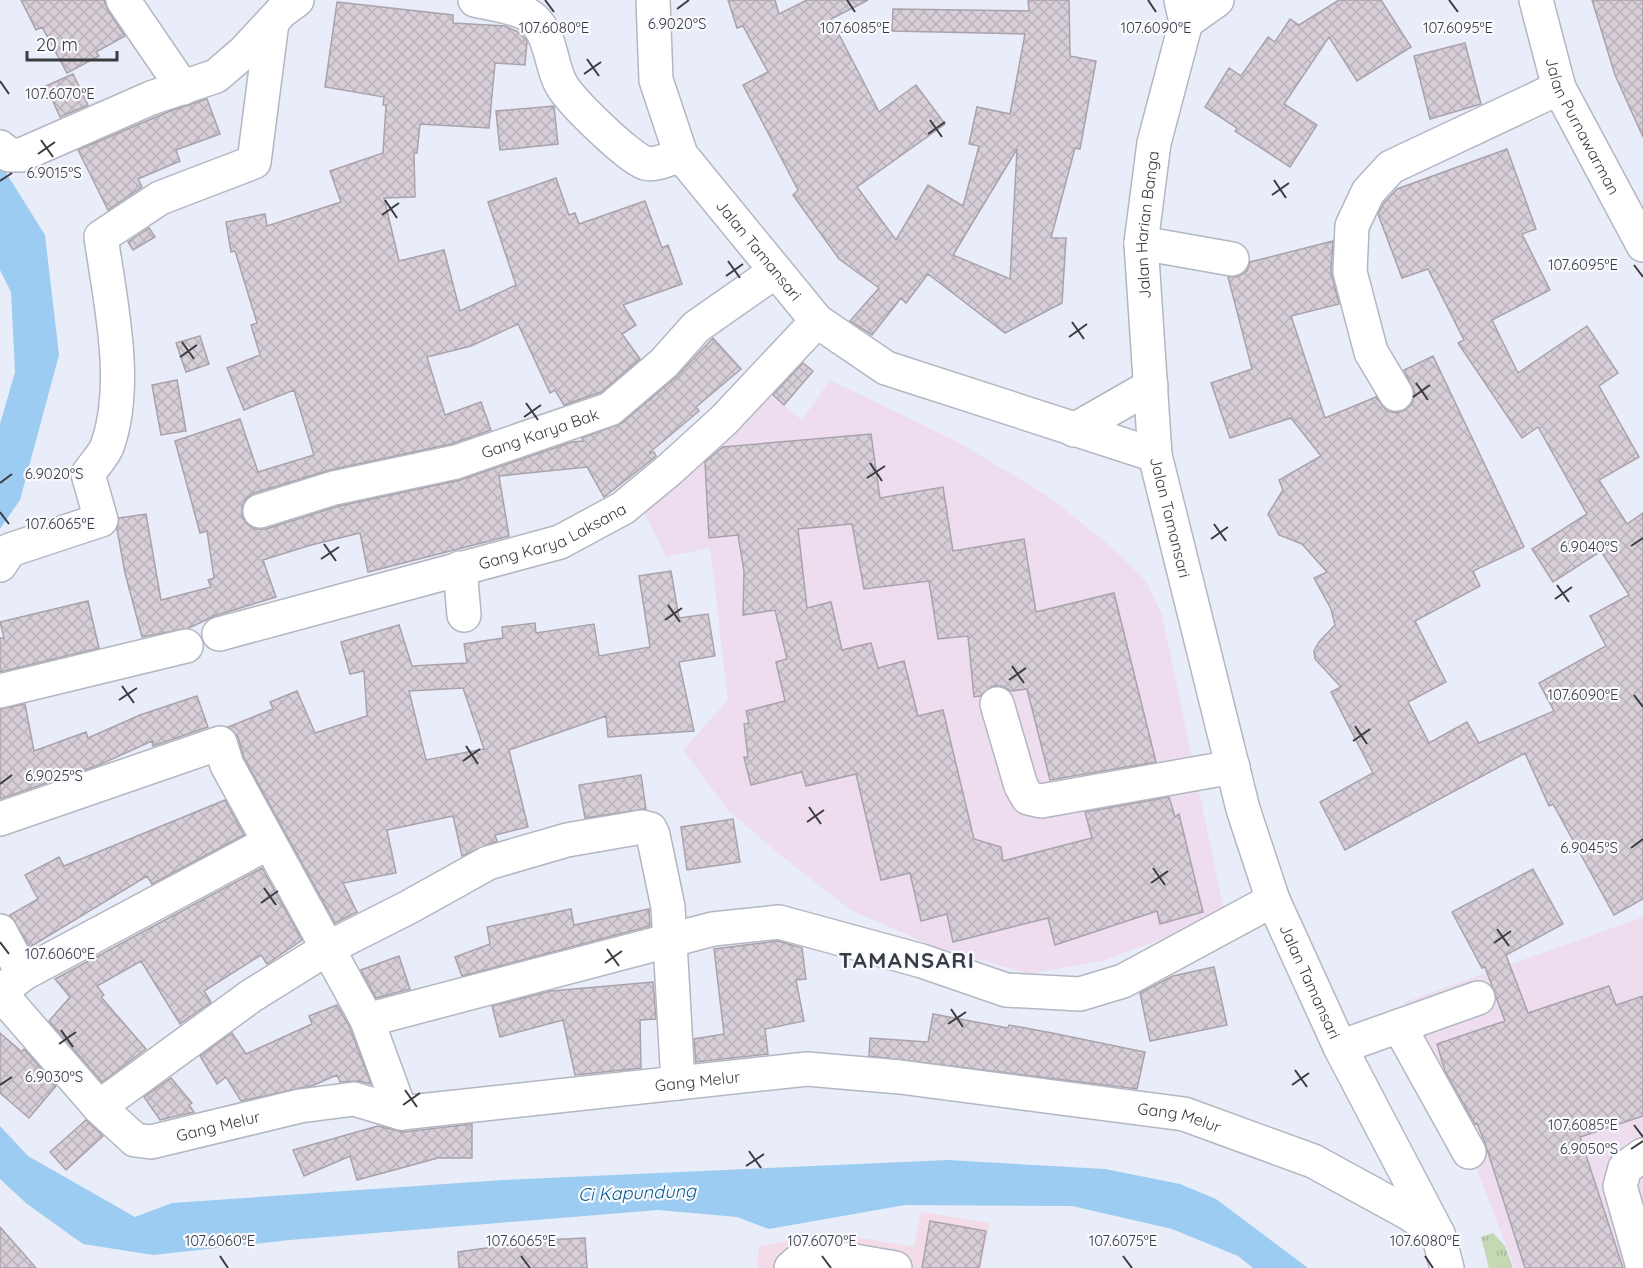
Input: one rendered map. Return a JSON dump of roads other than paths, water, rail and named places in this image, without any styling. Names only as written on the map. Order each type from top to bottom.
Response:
[{"type":"street","points":[[123,0],[183,88]]},
{"type":"street","points":[[11,151],[216,76],[297,0]]},
{"type":"street","points":[[475,0],[517,10],[538,23],[548,43],[561,85],[592,122],[645,162],[656,163],[681,155]]},
{"type":"street","name":"Jalan Tamansari","points":[[653,0],[657,80],[681,155],[817,321],[886,368],[1155,455],[1243,809],[1273,900],[1340,1047],[1438,1234],[1447,1268]]},
{"type":"street","points":[[1184,11],[1217,0]]},
{"type":"street","name":"Jalan Purnawarman","points":[[1536,0],[1559,88],[1643,245]]},
{"type":"street","name":"Jalan Harian Banga","points":[[1155,455],[1141,243],[1154,143],[1184,11]]},
{"type":"street","points":[[0,565],[10,550],[101,520],[88,474],[108,446],[118,400],[113,318],[101,237],[160,198],[254,162],[272,22]]},
{"type":"street","points":[[1396,394],[1371,352],[1350,272],[1352,226],[1368,192],[1391,167],[1559,88]]},
{"type":"street","points":[[1141,243],[1232,259]]},
{"type":"street","name":"Gang Karya Bak","points":[[260,511],[334,488],[456,462],[610,409],[664,363],[696,327],[776,271]]},
{"type":"street","name":"Gang Karya Laksana","points":[[219,634],[560,542],[623,508],[723,420],[817,321]]},
{"type":"street","points":[[1074,430],[1150,386]]},
{"type":"street","points":[[460,568],[464,615]]},
{"type":"street","points":[[0,691],[186,646]]},
{"type":"street","points":[[997,704],[1021,786],[1028,798],[1041,801],[1233,766]]},
{"type":"street","points":[[0,819],[220,743],[227,765],[268,843],[367,1020],[400,1113]]},
{"type":"street","points":[[99,1107],[251,996],[320,956],[328,948],[488,863],[567,840],[642,827],[650,829],[653,835],[668,907],[678,1083]]},
{"type":"street","points":[[8,986],[268,843]]},
{"type":"street","points":[[367,1020],[551,970],[671,942],[713,929],[779,922],[922,961],[1006,990],[1080,994],[1123,981],[1273,900]]},
{"type":"street","name":"Gang Melur","points":[[0,931],[8,986],[99,1107],[135,1140],[150,1142],[300,1106],[354,1099],[400,1113],[807,1069],[900,1077],[1184,1114],[1313,1161],[1410,1214],[1438,1234]]},
{"type":"street","points":[[1340,1047],[1478,998]]},
{"type":"street","points":[[1399,1026],[1469,1152]]},
{"type":"street","points":[[1643,1155],[1625,1168],[1620,1186],[1643,1267]]},
{"type":"street","points":[[791,1268],[808,1253],[895,1268]]},
{"type":"water","points":[[0,163],[45,235],[59,355],[20,500],[0,529],[0,424],[15,372],[11,292],[0,270]]},
{"type":"water","name":"Ci Kapundung","points":[[0,1126],[28,1156],[135,1217],[172,1203],[503,1180],[948,1160],[1105,1169],[1180,1184],[1216,1199],[1308,1268],[1253,1268],[1238,1256],[1172,1229],[1072,1206],[905,1205],[769,1229],[737,1217],[658,1210],[290,1240],[153,1255],[83,1244],[27,1204],[0,1179]]},
{"type":"district","name":"TAMANSARI","points":[[907,960]]}]
